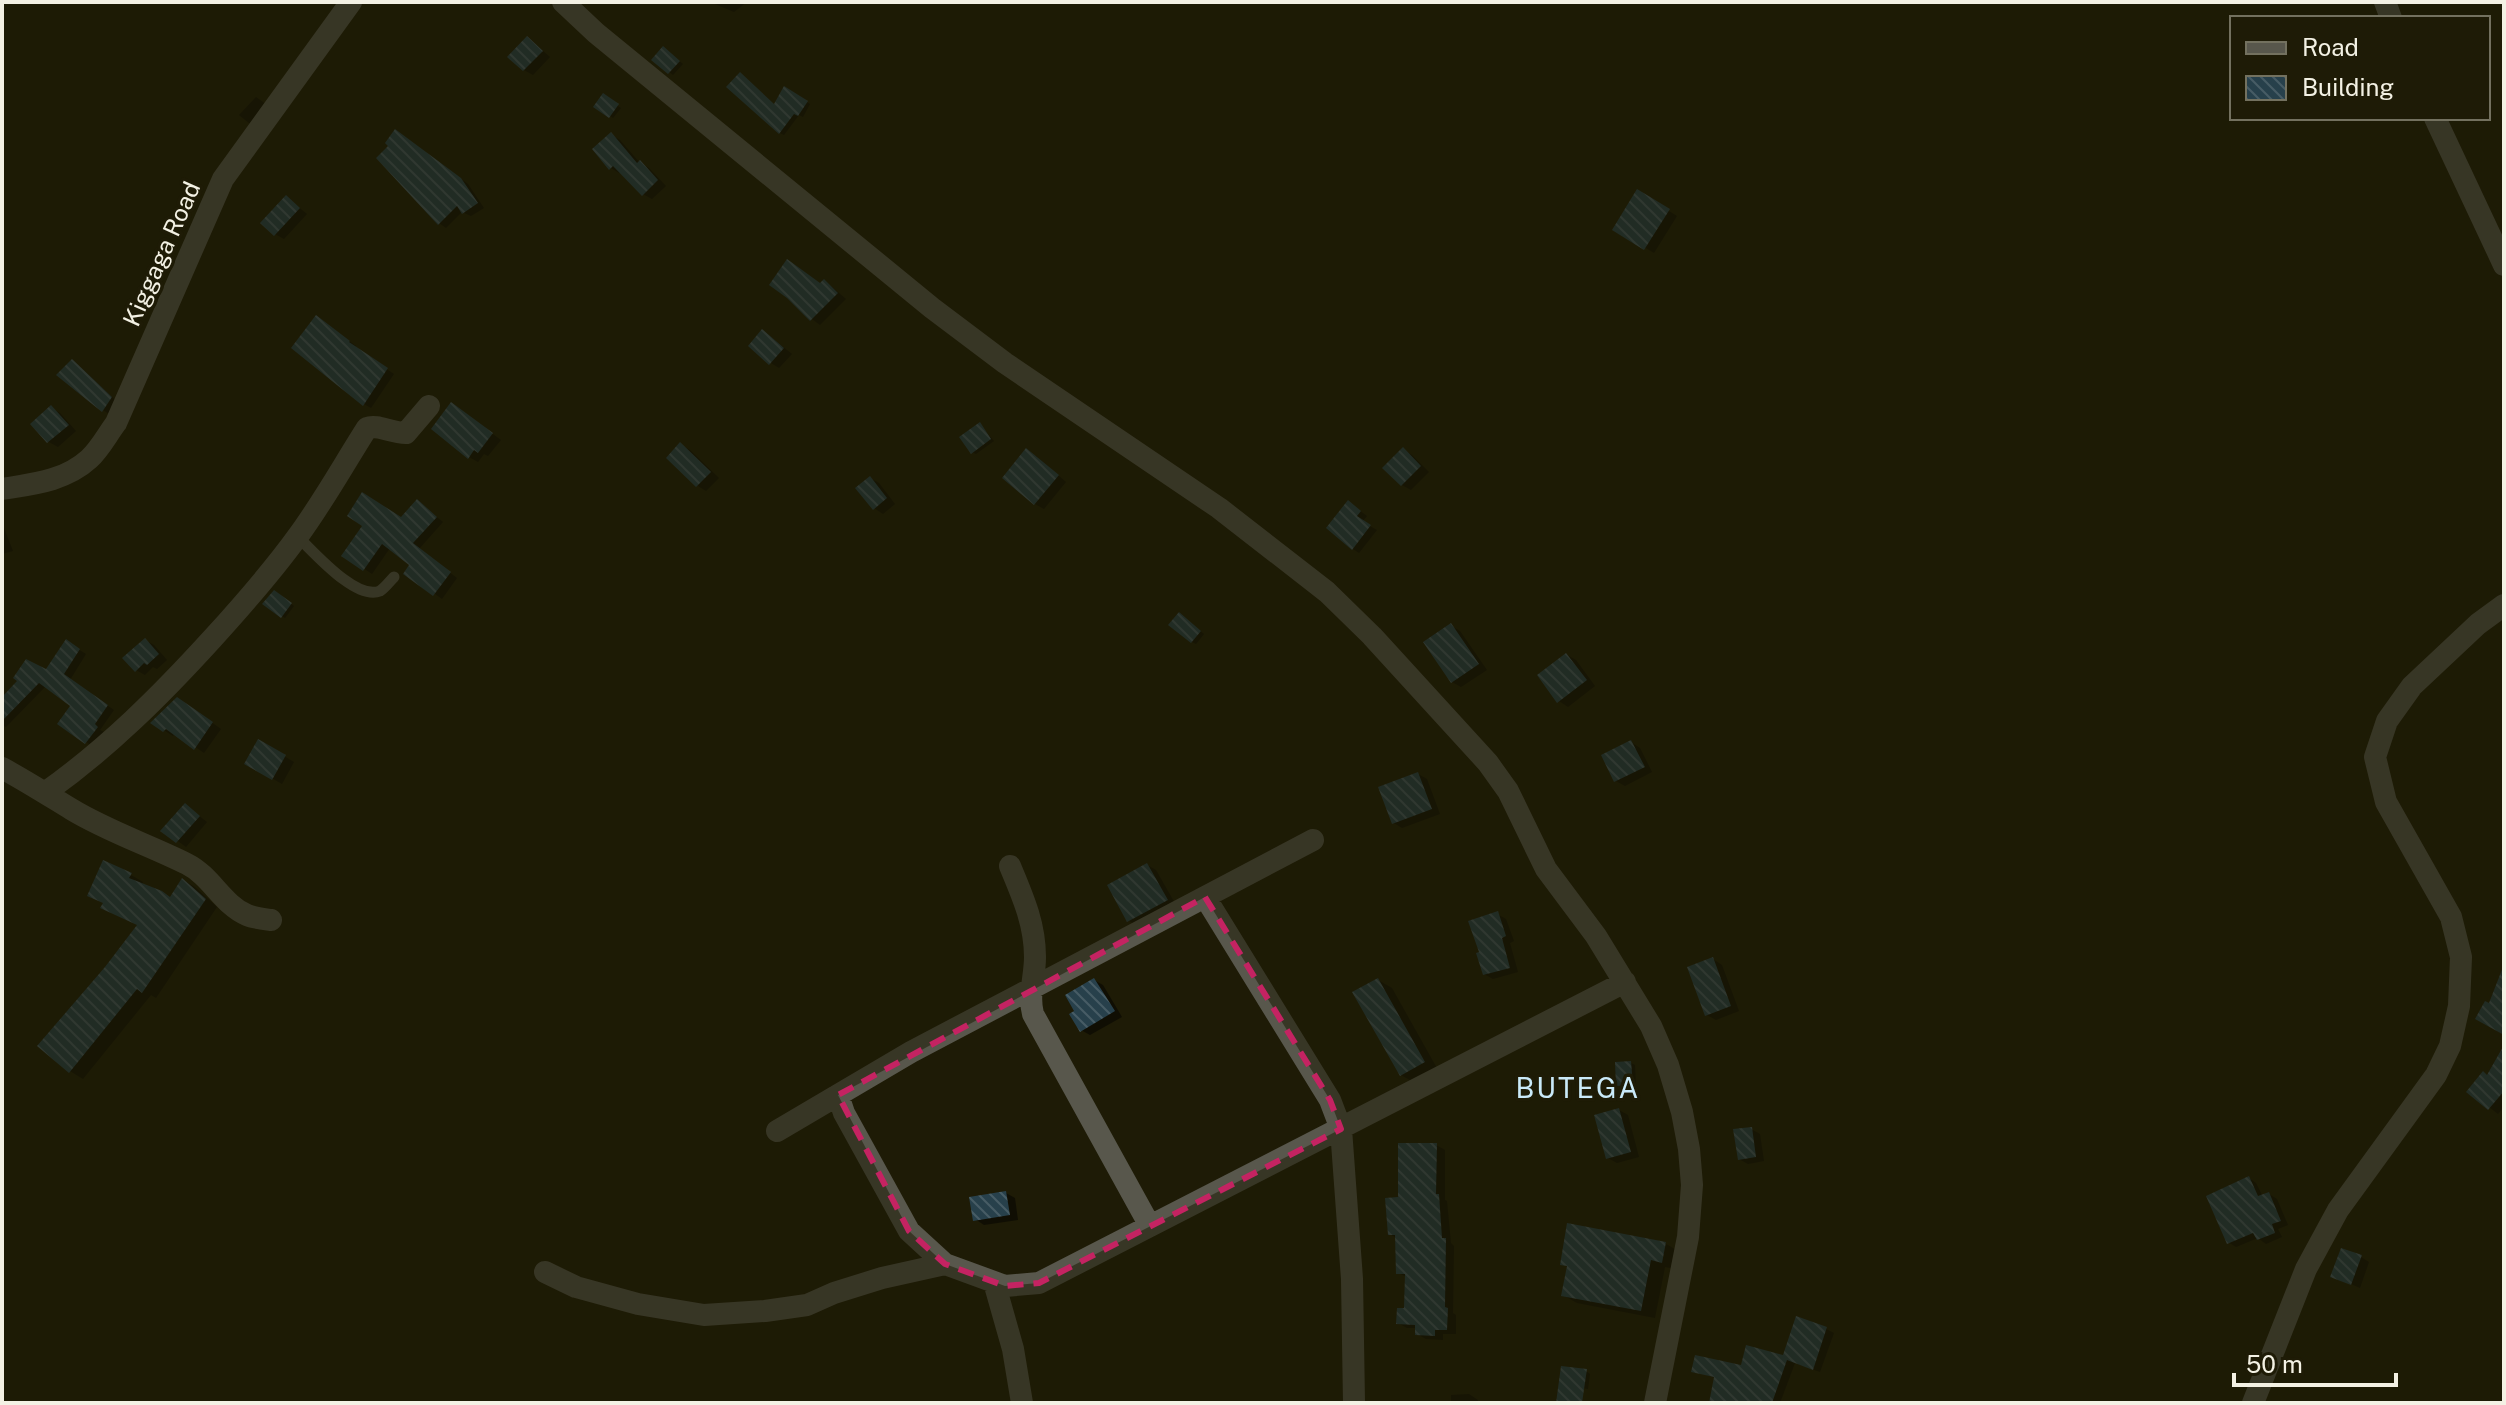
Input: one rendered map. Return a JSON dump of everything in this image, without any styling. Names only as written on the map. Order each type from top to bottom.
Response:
[{"type":"street","name":"Kiggaga Road","points":[[2,489],[32,485],[71,472],[91,457],[116,423],[223,179],[351,2]]},
{"type":"street","points":[[563,2],[596,33],[826,224],[932,308],[1005,363],[1219,508],[1327,592],[1372,636],[1488,763],[1508,791],[1546,869],[1596,936],[1651,1026],[1668,1065],[1684,1125],[1692,1185],[1688,1237],[1655,1403]]},
{"type":"street","points":[[2436,120],[2504,265]]},
{"type":"street","points":[[46,792],[87,763],[178,676],[233,616],[298,537],[367,428],[378,426],[392,433],[406,433],[429,406]]},
{"type":"street","points":[[2253,1403],[2306,1269],[2338,1210],[2436,1075],[2450,1046],[2459,1006],[2461,957],[2451,917],[2386,802],[2375,757],[2387,721],[2412,686],[2478,624],[2504,605]]},
{"type":"street","points":[[2,768],[71,809],[190,865],[233,906],[248,916],[271,920]]},
{"type":"street","points":[[777,1131],[911,1052],[1313,840]]},
{"type":"street","points":[[1010,866],[1031,918],[1035,956],[1029,1001],[1033,1014],[1150,1226]]},
{"type":"street","points":[[1205,897],[1330,1100],[1341,1129],[1352,1279],[1354,1403]]},
{"type":"street","points":[[838,1095],[844,1113],[909,1231],[945,1264],[1005,1286],[1039,1283],[1625,982]]},
{"type":"street","points":[[545,1272],[576,1287],[638,1304],[704,1315],[807,1305],[882,1278],[945,1264]]},
{"type":"street","points":[[994,1282],[1013,1349],[1022,1403]]},
{"type":"lane","points":[[298,537],[346,582],[368,593],[382,590],[394,577]]},
{"type":"highlighted area","points":[[1205,897],[1330,1100],[1341,1129],[1039,1283],[1005,1286],[945,1264],[909,1231],[838,1095]]},
{"type":"building","points":[[527,36],[543,51],[523,71],[507,57]]},
{"type":"building","points":[[663,46],[680,61],[668,74],[651,60]]},
{"type":"building","points":[[740,72],[774,104],[784,86],[808,101],[779,134],[726,87]]},
{"type":"building","points":[[603,93],[619,104],[609,118],[593,107]]},
{"type":"building","points":[[395,129],[461,178],[478,203],[462,214],[457,206],[438,225],[376,158],[388,146],[385,143]]},
{"type":"building","points":[[611,132],[637,163],[640,160],[658,180],[642,196],[613,166],[609,170],[592,149]]},
{"type":"building","points":[[1637,189],[1670,209],[1644,250],[1612,230]]},
{"type":"building","points":[[286,195],[300,208],[274,236],[260,223]]},
{"type":"building","points":[[787,259],[820,283],[824,279],[838,293],[810,321],[769,285]]},
{"type":"building","points":[[316,315],[388,368],[363,406],[291,348]]},
{"type":"building","points":[[762,329],[784,348],[769,365],[748,346]]},
{"type":"building","points":[[72,359],[112,397],[102,412],[56,375]]},
{"type":"building","points":[[451,402],[493,433],[478,453],[474,450],[468,459],[431,429]]},
{"type":"building","points":[[51,405],[69,425],[47,443],[30,424]]},
{"type":"building","points":[[980,422],[991,439],[971,454],[959,437]]},
{"type":"building","points":[[680,442],[711,472],[696,487],[666,458]]},
{"type":"building","points":[[1403,447],[1421,466],[1401,486],[1382,468]]},
{"type":"building","points":[[1026,448],[1059,475],[1034,505],[1002,478]]},
{"type":"building","points":[[870,476],[887,498],[873,510],[855,488]]},
{"type":"building","points":[[362,492],[401,517],[417,499],[437,517],[413,543],[451,572],[433,596],[403,574],[409,565],[382,544],[363,571],[341,556],[362,526],[347,516]]},
{"type":"building","points":[[1348,500],[1361,511],[1357,516],[1371,525],[1352,550],[1326,528]]},
{"type":"building","points":[[274,590],[292,603],[281,618],[262,604]]},
{"type":"building","points":[[1179,612],[1201,631],[1191,643],[1168,625]]},
{"type":"building","points":[[1451,623],[1479,664],[1451,683],[1423,642]]},
{"type":"building","points":[[145,638],[159,654],[135,672],[122,658]]},
{"type":"building","points":[[66,639],[80,649],[64,674],[108,705],[95,724],[98,727],[85,744],[57,724],[70,706],[39,683],[2,721],[2,697],[17,681],[13,678],[26,659],[46,669]]},
{"type":"building","points":[[1566,653],[1587,680],[1557,703],[1537,675]]},
{"type":"building","points":[[177,697],[213,722],[194,750],[166,729],[163,732],[150,723]]},
{"type":"building","points":[[258,739],[286,755],[272,780],[244,764]]},
{"type":"building","points":[[1631,740],[1645,767],[1614,782],[1601,755]]},
{"type":"building","points":[[1418,772],[1432,809],[1392,824],[1378,787]]},
{"type":"building","points":[[185,803],[200,816],[176,843],[160,831]]},
{"type":"building","points":[[103,860],[132,873],[129,878],[170,897],[182,878],[206,899],[142,993],[137,989],[69,1073],[37,1046],[137,925],[100,908],[103,903],[87,896]]},
{"type":"building","points":[[1147,863],[1168,900],[1127,922],[1107,885]]},
{"type":"building","points":[[1498,911],[1506,936],[1502,938],[1510,968],[1483,975],[1468,921]]},
{"type":"building","points":[[1713,957],[1731,1006],[1705,1016],[1687,967]]},
{"type":"building","points":[[2503,967],[2504,1035],[2475,1019],[2485,1001],[2489,1003]]},
{"type":"building","points":[[1094,978],[1115,1011],[1080,1032],[1069,1014],[1074,1011],[1065,995]]},
{"type":"building","points":[[1378,978],[1425,1062],[1400,1076],[1352,992]]},
{"type":"building","points":[[2504,1045],[2504,1091],[2488,1110],[2466,1092],[2483,1071],[2487,1075]]},
{"type":"building","points":[[1631,1061],[1633,1085],[1616,1086],[1615,1062]]},
{"type":"building","points":[[1619,1108],[1631,1152],[1606,1159],[1594,1115]]},
{"type":"building","points":[[1752,1127],[1756,1157],[1738,1160],[1733,1129]]},
{"type":"building","points":[[1398,1143],[1437,1143],[1436,1194],[1439,1194],[1442,1238],[1446,1238],[1445,1307],[1448,1308],[1447,1330],[1435,1330],[1435,1336],[1415,1335],[1415,1325],[1396,1324],[1397,1308],[1404,1308],[1405,1274],[1396,1274],[1395,1235],[1388,1235],[1385,1198],[1398,1197]]},
{"type":"building","points":[[2249,1176],[2258,1196],[2269,1192],[2281,1221],[2272,1224],[2275,1233],[2257,1240],[2253,1233],[2227,1244],[2206,1196]]},
{"type":"building","points":[[1006,1191],[1010,1215],[973,1221],[969,1197]]},
{"type":"building","points":[[1567,1223],[1666,1242],[1662,1263],[1651,1260],[1641,1311],[1561,1296],[1567,1266],[1560,1265]]},
{"type":"building","points":[[2341,1248],[2362,1255],[2351,1285],[2330,1277]]},
{"type":"building","points":[[1796,1316],[1827,1327],[1813,1370],[1787,1360],[1772,1403],[1709,1403],[1714,1377],[1691,1372],[1695,1355],[1741,1365],[1746,1345],[1783,1355]]},
{"type":"building","points":[[1561,1366],[1587,1369],[1582,1403],[1556,1403]]},
{"type":"district","name":"BUTEGA","points":[[1578,1088]]}]
